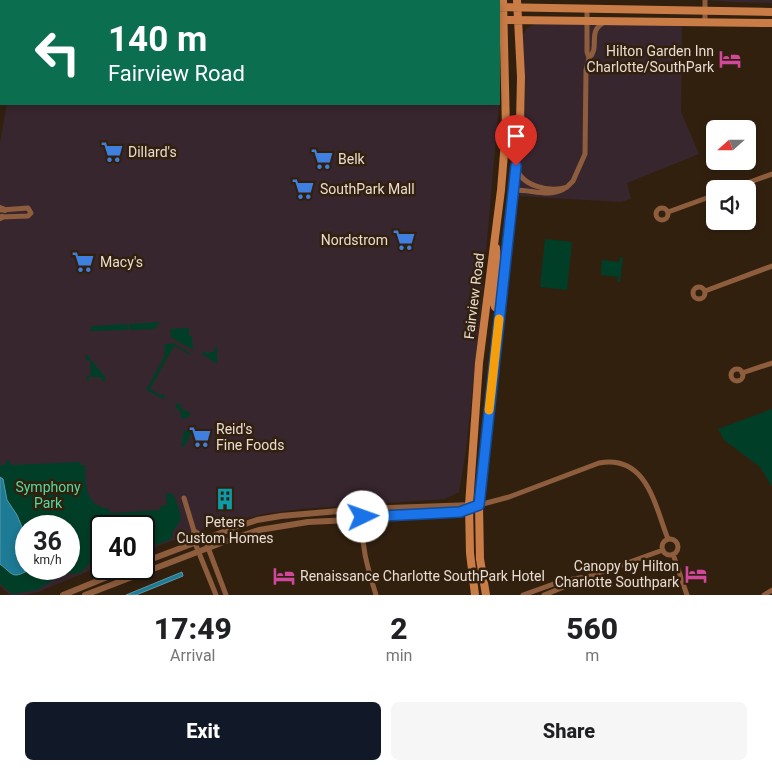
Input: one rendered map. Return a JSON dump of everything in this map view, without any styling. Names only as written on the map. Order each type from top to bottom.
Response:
[{"type":"main road","name":"Fairview Road","points":[[486,594],[480,559],[479,505],[521,106],[517,4]]},
{"type":"main road","points":[[501,5],[772,12]]},
{"type":"main road","name":"Fairview Road","points":[[475,595],[470,553],[469,508],[479,363],[501,190],[507,124],[501,5]]},
{"type":"main road","points":[[501,20],[772,23]]},
{"type":"main road","points":[[494,240],[497,264],[494,303],[495,307],[500,311]]},
{"type":"street","points":[[704,22],[705,0]]},
{"type":"street","points":[[587,8],[587,52],[589,58]]},
{"type":"street","points":[[513,190],[552,193],[561,191],[573,181],[585,154],[586,70],[589,58],[594,51],[595,31],[600,24],[606,22]]},
{"type":"street","points":[[516,166],[521,176],[534,186],[558,189],[567,187]]},
{"type":"street","points":[[756,180],[772,174]]},
{"type":"street","points":[[668,212],[706,197]]},
{"type":"street","points":[[1,218],[28,216],[31,213],[28,208],[2,209]]},
{"type":"street","points":[[705,291],[772,266]]},
{"type":"street","points":[[742,373],[772,363]]},
{"type":"street","points":[[85,595],[240,536],[270,527],[308,522],[351,520],[363,517],[460,512],[509,497],[599,463],[608,462],[620,463],[634,470],[647,484],[668,539]]},
{"type":"street","points":[[184,498],[194,531],[195,543],[216,595]]},
{"type":"street","points":[[155,558],[257,520],[362,509],[469,508]]},
{"type":"street","points":[[362,509],[364,551],[376,595]]},
{"type":"street","points":[[194,531],[200,533],[205,539],[226,595]]},
{"type":"street","points":[[663,550],[664,542],[668,539]]},
{"type":"street","points":[[663,550],[668,555],[677,551],[677,543],[668,539]]},
{"type":"street","points":[[544,595],[663,550]]},
{"type":"street","points":[[673,554],[687,595]]},
{"type":"street","points":[[523,595],[562,581],[591,576]]},
{"type":"street","points":[[63,595],[100,580]]},
{"type":"street","points":[[764,595],[772,590]]},
{"type":"shaded area","points":[[704,0],[772,0],[772,3],[732,2]]},
{"type":"shaded area","points":[[535,24],[682,25],[681,112],[699,154],[627,183],[631,199],[620,202],[517,196],[525,105],[523,35],[527,28]]},
{"type":"shaded area","name":"SouthPark Mall","points":[[7,105],[499,105],[480,319],[466,450],[459,492],[445,499],[300,509],[264,514],[210,527],[155,547],[155,515],[90,515],[90,571],[80,575],[80,515],[15,515],[15,580],[67,580],[38,592],[10,595],[0,586],[0,143]]},
{"type":"green space","points":[[545,239],[572,242],[567,290],[540,287]]},
{"type":"green space","points":[[620,257],[623,257],[620,282],[617,281],[618,277],[601,275],[602,260],[619,262]]},
{"type":"green space","points":[[160,322],[155,329],[129,330],[129,324]]},
{"type":"green space","points":[[127,324],[128,330],[90,331],[90,328],[93,326]]},
{"type":"green space","points":[[189,328],[189,336],[192,336],[193,350],[171,337],[170,329]]},
{"type":"green space","points":[[173,343],[191,354],[174,346],[150,389],[165,396],[163,399],[146,390],[164,357],[165,344]]},
{"type":"green space","points":[[216,346],[217,364],[202,354],[202,352],[209,353],[214,351]]},
{"type":"green space","points":[[87,355],[106,378],[105,381],[102,381],[101,377],[89,377],[89,381],[87,381],[87,376],[91,375],[90,361],[86,360],[85,356]]},
{"type":"green space","points":[[177,403],[191,414],[187,418],[182,419],[181,412],[175,407]]},
{"type":"green space","points":[[772,409],[772,487],[760,467],[724,440],[718,429]]},
{"type":"green space","points":[[184,430],[193,431],[184,447],[181,446]]},
{"type":"green space","name":"Symphony Park","points":[[9,460],[11,465],[80,462],[80,465],[85,465],[86,487],[91,499],[101,507],[109,509],[110,513],[160,510],[161,506],[167,505],[166,493],[173,494],[181,520],[173,531],[171,539],[155,546],[155,515],[90,515],[90,562],[80,573],[80,515],[15,515],[15,580],[53,580],[37,590],[12,594],[0,584],[0,465],[5,465],[6,461]]},
{"type":"water","points":[[0,477],[3,479],[7,500],[17,515],[15,515],[15,575],[0,564]]},
{"type":"water","points":[[182,572],[183,576],[136,595],[126,595]]},
{"type":"slow traffic","points":[[489,410],[499,319]]},
{"type":"place","name":"Hilton Garden Inn Charlotte/SouthPark","points":[[730,59]]},
{"type":"place","name":"Dillard's","points":[[112,152]]},
{"type":"place","name":"Belk","points":[[322,159]]},
{"type":"place","name":"SouthPark Mall","points":[[303,189]]},
{"type":"place","name":"Nordstrom","points":[[404,240]]},
{"type":"place","name":"Macy's","points":[[83,262]]},
{"type":"place","name":"Reid's Fine Foods","points":[[200,437]]},
{"type":"place","name":"Peters Custom Homes","points":[[225,499]]},
{"type":"place","name":"Canopy by Hilton Charlotte Southpark","points":[[696,574]]},
{"type":"place","name":"Renaissance Charlotte SouthPark Hotel","points":[[284,576]]},
{"type":"route","points":[[363,517],[460,512],[479,505],[516,166]]}]
